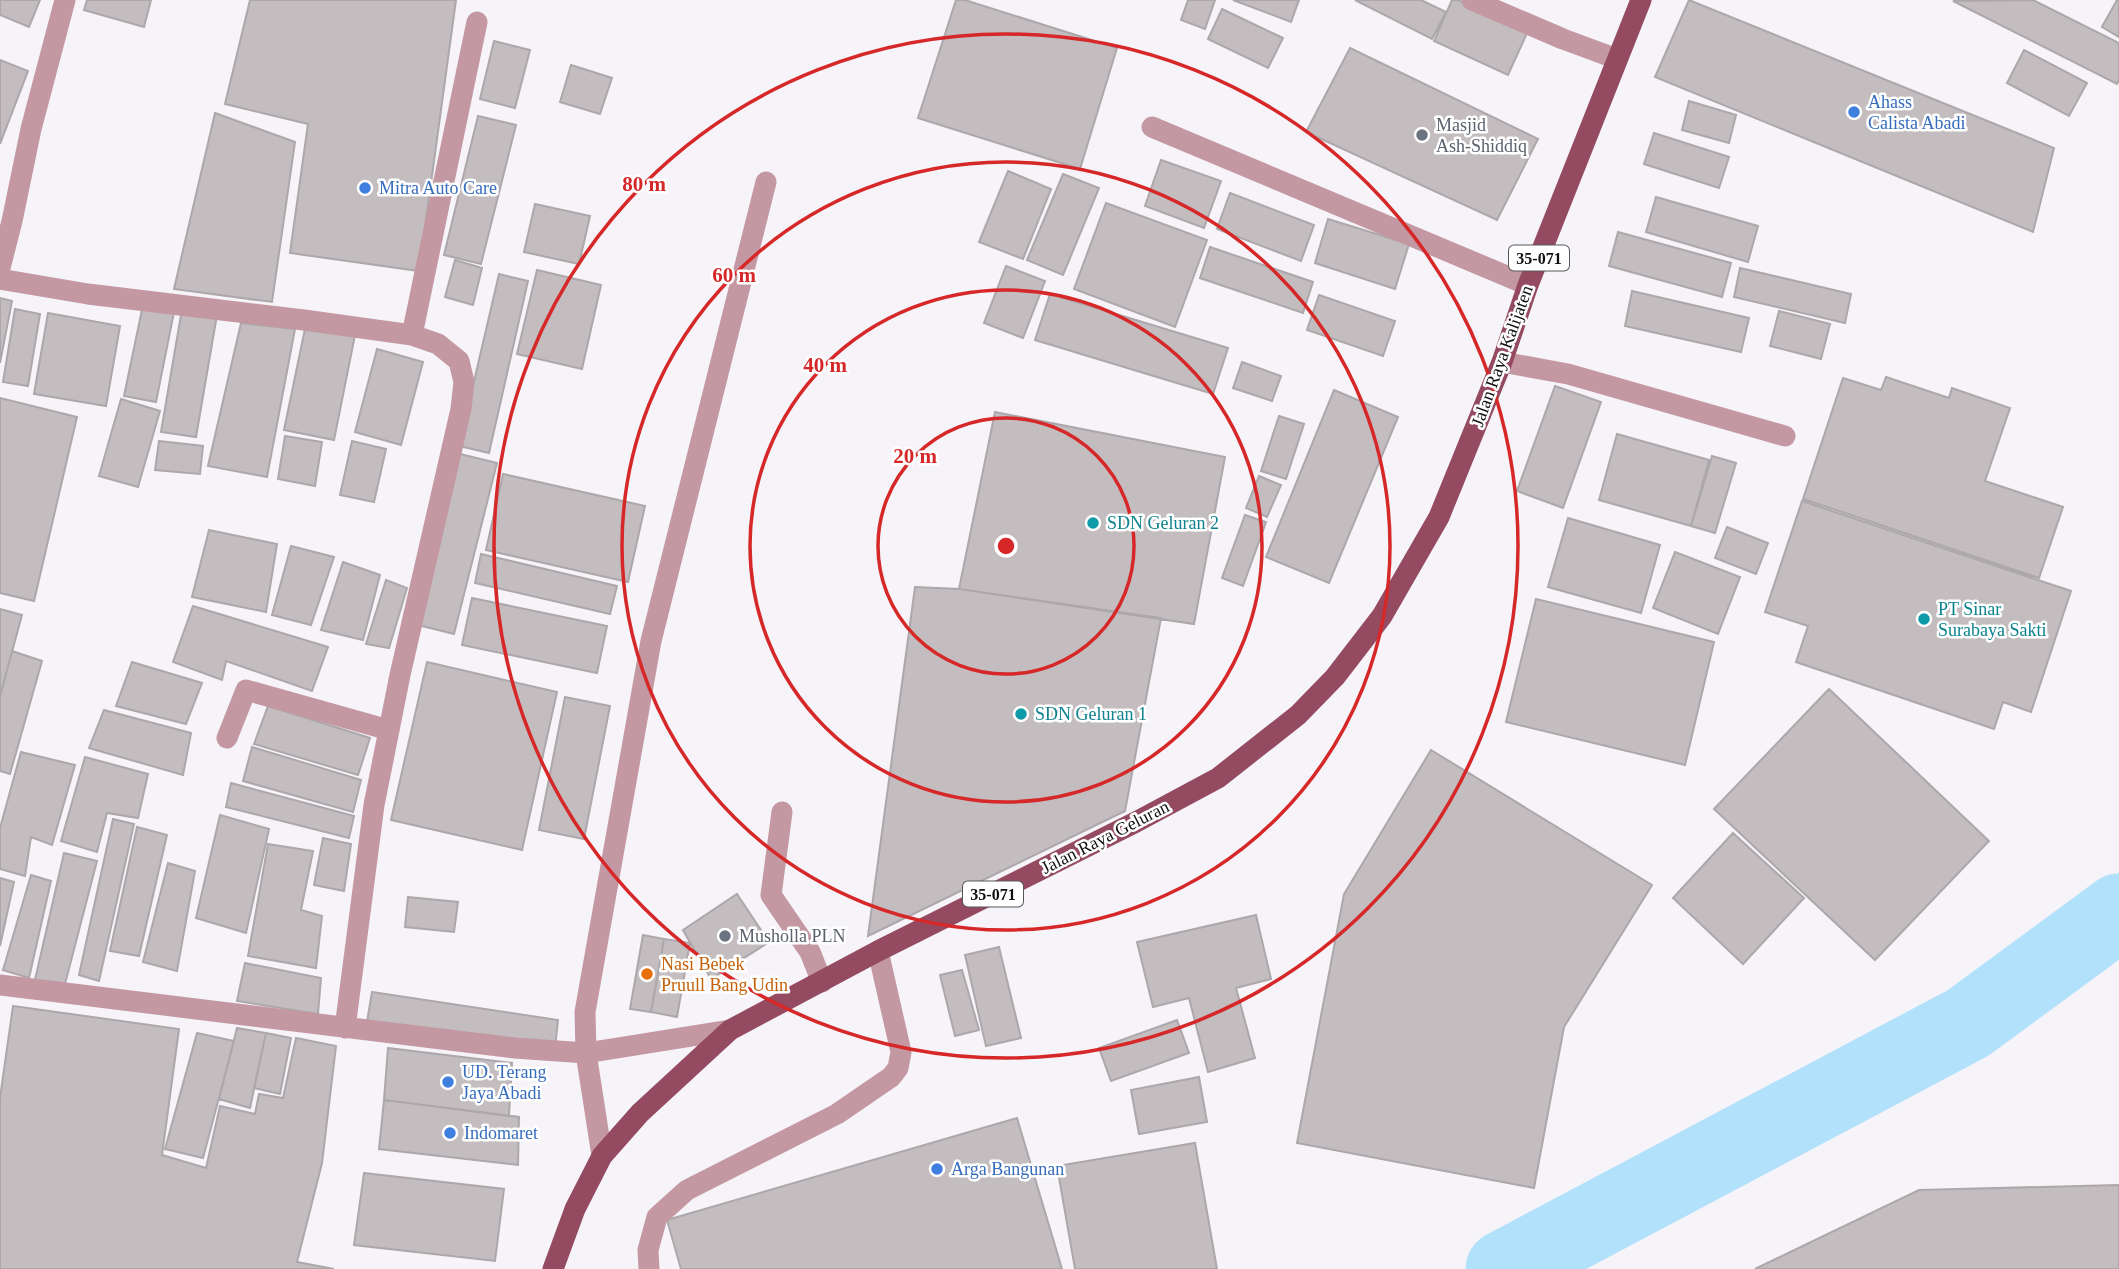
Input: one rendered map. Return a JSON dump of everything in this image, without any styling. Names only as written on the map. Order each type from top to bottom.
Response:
[{"type":"main road","name":"Jalan Raya Kalijaten","points":[[1439,517],[1502,362],[1528,285],[1641,0]]},
{"type":"main road","name":"Jalan Raya Geluran","points":[[553,1269],[575,1209],[601,1156],[640,1113],[730,1030],[878,951],[1218,778],[1298,715],[1335,677],[1382,616],[1439,517]]},
{"type":"street","points":[[0,268],[65,0]]},
{"type":"street","points":[[1472,0],[1563,40],[1617,59]]},
{"type":"street","points":[[412,335],[477,22]]},
{"type":"street","points":[[1152,127],[1528,285]]},
{"type":"street","points":[[601,1156],[586,1053],[585,1012],[652,641],[766,182]]},
{"type":"street","points":[[0,279],[88,294],[412,335],[439,344],[458,361],[464,382],[461,409],[374,805],[345,1028]]},
{"type":"street","points":[[1502,362],[1568,374],[1785,436]]},
{"type":"street","points":[[228,738],[246,690],[389,730]]},
{"type":"street","points":[[782,812],[771,895],[810,952],[822,982]]},
{"type":"street","points":[[649,1269],[648,1250],[657,1217],[687,1190],[837,1114],[891,1077],[898,1069],[901,1052],[878,951]]},
{"type":"street","points":[[0,985],[515,1048],[586,1053],[730,1030]]},
{"type":"building","points":[[0,0],[40,0],[29,27],[0,15]]},
{"type":"building","points":[[87,0],[151,0],[144,27],[84,10]]},
{"type":"building","name":"Mitra Auto Care","points":[[250,0],[456,0],[419,271],[290,253],[308,124],[225,104]]},
{"type":"building","points":[[956,0],[965,0],[1117,48],[1080,169],[918,118]]},
{"type":"building","points":[[1188,0],[1215,0],[1205,29],[1181,20]]},
{"type":"building","points":[[1233,0],[1299,0],[1291,22]]},
{"type":"building","points":[[1355,0],[1421,0],[1446,12],[1432,39]]},
{"type":"building","points":[[1452,0],[1458,0],[1527,33],[1508,75],[1434,41]]},
{"type":"building","name":"Ahass Calista Abadi","points":[[1689,0],[2054,148],[2033,232],[1655,77]]},
{"type":"building","points":[[2033,0],[2119,43],[2117,84],[1953,1]]},
{"type":"building","points":[[2119,0],[2119,37],[2102,27]]},
{"type":"building","points":[[1222,9],[1283,38],[1268,68],[1208,39]]},
{"type":"building","points":[[494,41],[530,50],[515,108],[480,99]]},
{"type":"building","name":"Masjid Ash-Shiddiq","points":[[1350,48],[1538,139],[1497,220],[1306,132]]},
{"type":"building","points":[[2024,50],[2087,83],[2069,116],[2007,83]]},
{"type":"building","points":[[0,60],[28,71],[0,144]]},
{"type":"building","points":[[571,65],[612,78],[600,114],[560,102]]},
{"type":"building","points":[[1689,101],[1736,115],[1729,143],[1682,130]]},
{"type":"building","points":[[215,113],[295,142],[272,302],[174,289]]},
{"type":"building","name":"Mitra Auto Care","points":[[478,116],[516,125],[481,264],[444,255]]},
{"type":"building","points":[[1654,133],[1729,157],[1719,188],[1644,164]]},
{"type":"building","points":[[1161,160],[1221,181],[1204,228],[1145,206]]},
{"type":"building","points":[[1008,171],[1051,189],[1023,259],[979,242]]},
{"type":"building","points":[[1063,174],[1099,188],[1063,275],[1027,260]]},
{"type":"building","points":[[1230,193],[1314,225],[1301,261],[1217,229]]},
{"type":"building","points":[[1656,197],[1758,226],[1748,262],[1646,232]]},
{"type":"building","points":[[1106,203],[1207,240],[1175,327],[1074,289]]},
{"type":"building","points":[[535,204],[590,216],[579,264],[524,252]]},
{"type":"building","points":[[1328,219],[1409,244],[1395,289],[1315,263]]},
{"type":"building","points":[[1618,232],[1731,263],[1722,297],[1609,266]]},
{"type":"building","points":[[1210,247],[1313,282],[1303,313],[1200,278]]},
{"type":"building","points":[[455,260],[482,268],[473,305],[445,297]]},
{"type":"building","points":[[1006,266],[1045,281],[1023,338],[984,323]]},
{"type":"building","points":[[1740,268],[1851,294],[1845,323],[1734,297]]},
{"type":"building","points":[[537,270],[601,285],[582,369],[517,354]]},
{"type":"building","points":[[499,274],[528,281],[489,453],[459,446]]},
{"type":"building","points":[[1632,291],[1749,318],[1741,352],[1625,326]]},
{"type":"building","points":[[1050,294],[1228,348],[1213,394],[1035,340]]},
{"type":"building","points":[[1319,295],[1395,321],[1383,356],[1307,330]]},
{"type":"building","points":[[0,298],[12,301],[0,363]]},
{"type":"building","points":[[143,305],[174,312],[156,402],[124,396]]},
{"type":"building","points":[[15,309],[40,314],[28,386],[3,382]]},
{"type":"building","points":[[182,309],[217,315],[196,437],[161,432]]},
{"type":"building","points":[[1779,311],[1830,324],[1821,359],[1770,346]]},
{"type":"building","points":[[48,313],[120,326],[106,406],[34,394]]},
{"type":"building","points":[[241,323],[295,329],[267,477],[208,466]]},
{"type":"building","points":[[306,324],[355,335],[334,440],[284,430]]},
{"type":"building","points":[[377,349],[423,362],[401,445],[355,432]]},
{"type":"building","points":[[1242,362],[1281,376],[1272,401],[1233,388]]},
{"type":"building","name":"PT Sinar Surabaya Sakti","points":[[1886,377],[1949,398],[1952,388],[2010,408],[1985,481],[2063,507],[2039,578],[1803,499],[1843,378],[1881,390]]},
{"type":"building","points":[[1555,386],[1601,402],[1563,508],[1517,491]]},
{"type":"building","points":[[1334,390],[1398,417],[1329,583],[1266,557]]},
{"type":"building","points":[[0,398],[77,417],[34,601],[0,593]]},
{"type":"building","points":[[121,399],[160,411],[138,487],[99,476]]},
{"type":"building","name":"SDN Geluran 2","points":[[995,412],[1225,457],[1194,624],[959,589]]},
{"type":"building","points":[[1279,416],[1304,424],[1286,479],[1261,471]]},
{"type":"building","points":[[1617,434],[1709,460],[1691,526],[1599,500]]},
{"type":"building","points":[[285,436],[322,442],[315,486],[278,479]]},
{"type":"building","points":[[159,441],[203,446],[200,474],[155,470]]},
{"type":"building","points":[[352,441],[386,449],[374,502],[340,495]]},
{"type":"building","points":[[460,454],[497,463],[454,634],[418,625]]},
{"type":"building","points":[[1712,456],[1736,463],[1715,533],[1691,526]]},
{"type":"building","points":[[503,474],[645,506],[628,582],[486,550]]},
{"type":"building","points":[[1259,476],[1281,485],[1267,517],[1246,508]]},
{"type":"building","name":"PT Sinar Surabaya Sakti","points":[[1802,501],[2071,591],[2031,712],[2003,702],[1994,729],[1796,662],[1808,626],[1765,612]]},
{"type":"building","points":[[1245,515],[1266,522],[1243,586],[1222,578]]},
{"type":"building","points":[[1568,518],[1660,545],[1641,613],[1548,587]]},
{"type":"building","points":[[1727,527],[1768,543],[1756,574],[1715,558]]},
{"type":"building","points":[[209,530],[277,544],[266,612],[192,597]]},
{"type":"building","points":[[291,546],[334,557],[311,625],[272,615]]},
{"type":"building","points":[[1675,552],[1740,577],[1718,634],[1653,608]]},
{"type":"building","points":[[481,554],[617,586],[610,614],[475,583]]},
{"type":"building","points":[[343,562],[380,575],[363,640],[321,630]]},
{"type":"building","points":[[386,580],[407,588],[389,648],[366,644]]},
{"type":"building","name":"SDN Geluran 1","points":[[915,587],[959,589],[1161,618],[1125,811],[868,936]]},
{"type":"building","points":[[472,598],[607,626],[597,673],[462,645]]},
{"type":"building","points":[[1536,599],[1714,642],[1685,765],[1506,722]]},
{"type":"building","points":[[193,606],[328,647],[312,691],[226,661],[222,680],[173,662]]},
{"type":"building","points":[[0,609],[22,615],[0,696]]},
{"type":"building","points":[[12,651],[42,661],[10,774],[0,771],[0,697]]},
{"type":"building","points":[[132,662],[202,683],[186,724],[116,706]]},
{"type":"building","points":[[427,662],[557,692],[522,850],[391,820]]},
{"type":"building","points":[[1829,689],[1989,841],[1875,960],[1714,809]]},
{"type":"building","points":[[565,697],[610,706],[584,839],[539,830]]},
{"type":"building","points":[[268,706],[370,738],[358,775],[254,744]]},
{"type":"building","points":[[104,710],[191,733],[183,775],[89,748]]},
{"type":"building","points":[[252,747],[361,780],[353,812],[243,781]]},
{"type":"building","points":[[1431,750],[1652,885],[1564,1027],[1534,1188],[1297,1143],[1344,894]]},
{"type":"building","points":[[21,752],[75,765],[52,845],[31,837],[25,876],[0,869],[0,828]]},
{"type":"building","points":[[85,757],[148,774],[138,818],[107,813],[97,852],[61,841]]},
{"type":"building","points":[[231,783],[354,816],[349,838],[226,807]]},
{"type":"building","points":[[220,815],[269,829],[246,933],[196,918]]},
{"type":"building","points":[[113,819],[134,824],[99,981],[79,975]]},
{"type":"building","points":[[137,827],[167,835],[139,956],[110,951]]},
{"type":"building","points":[[1733,833],[1804,898],[1743,964],[1673,898]]},
{"type":"building","points":[[323,838],[351,844],[344,891],[314,885]]},
{"type":"building","points":[[268,844],[313,851],[301,910],[322,916],[316,968],[248,956]]},
{"type":"building","points":[[64,853],[97,861],[65,984],[35,980]]},
{"type":"building","points":[[168,863],[195,871],[177,971],[143,962]]},
{"type":"building","points":[[31,875],[51,881],[29,978],[3,970]]},
{"type":"building","points":[[0,878],[14,882],[0,946]]},
{"type":"building","name":"Musholla PLN","points":[[737,894],[769,942],[711,979],[683,930]]},
{"type":"building","points":[[408,897],[458,902],[454,932],[405,927]]},
{"type":"building","points":[[1256,915],[1271,979],[1236,988],[1255,1058],[1208,1072],[1189,998],[1153,1007],[1137,942]]},
{"type":"building","name":"Nasi Bebek Pruull Bang Udin","points":[[643,935],[664,939],[651,1012],[630,1009]]},
{"type":"building","points":[[664,939],[690,943],[677,1017],[651,1012]]},
{"type":"building","points":[[999,947],[1021,1038],[986,1046],[965,955]]},
{"type":"building","points":[[245,963],[321,978],[318,1014],[237,1001]]},
{"type":"building","points":[[962,970],[979,1030],[955,1036],[940,975]]},
{"type":"building","points":[[372,992],[558,1020],[555,1048],[367,1022]]},
{"type":"building","points":[[13,1006],[179,1029],[162,1155],[206,1168],[220,1106],[255,1114],[259,1094],[283,1098],[296,1038],[336,1046],[322,1163],[297,1262],[334,1269],[0,1269],[0,1098]]},
{"type":"building","points":[[1177,1020],[1189,1053],[1111,1081],[1099,1048]]},
{"type":"building","points":[[237,1028],[266,1033],[250,1108],[219,1099]]},
{"type":"building","points":[[197,1033],[234,1041],[203,1158],[165,1149]]},
{"type":"building","points":[[266,1033],[291,1038],[280,1094],[254,1088]]},
{"type":"building","name":"UD. Terang Jaya Abadi","points":[[388,1048],[512,1063],[509,1116],[384,1100]]},
{"type":"building","points":[[1199,1077],[1207,1122],[1139,1134],[1131,1090]]},
{"type":"building","name":"Indomaret","points":[[384,1100],[519,1117],[518,1165],[379,1149]]},
{"type":"building","name":"Arga Bangunan","points":[[1017,1118],[1062,1269],[681,1269],[667,1220]]},
{"type":"building","points":[[1195,1143],[1217,1269],[1075,1269],[1057,1166]]},
{"type":"building","points":[[364,1173],[504,1189],[495,1261],[354,1245]]},
{"type":"building","points":[[2119,1185],[2119,1269],[1755,1269],[1919,1190]]},
{"type":"waterway","points":[[1504,1269],[1968,1023],[2119,912]]},
{"type":"place","name":"Ahass Calista Abadi","points":[[1854,112]]},
{"type":"place","name":"Masjid Ash-Shiddiq","points":[[1422,135]]},
{"type":"place","name":"Mitra Auto Care","points":[[365,188]]},
{"type":"place","name":"SDN Geluran 2","points":[[1093,523]]},
{"type":"place","name":"PT Sinar Surabaya Sakti","points":[[1924,619]]},
{"type":"place","name":"SDN Geluran 1","points":[[1021,714]]},
{"type":"place","name":"Musholla PLN","points":[[725,936]]},
{"type":"place","name":"Nasi Bebek Pruull Bang Udin","points":[[647,974]]},
{"type":"place","name":"UD. Terang Jaya Abadi","points":[[448,1082]]},
{"type":"place","name":"Indomaret","points":[[450,1133]]},
{"type":"place","name":"Arga Bangunan","points":[[937,1169]]}]
